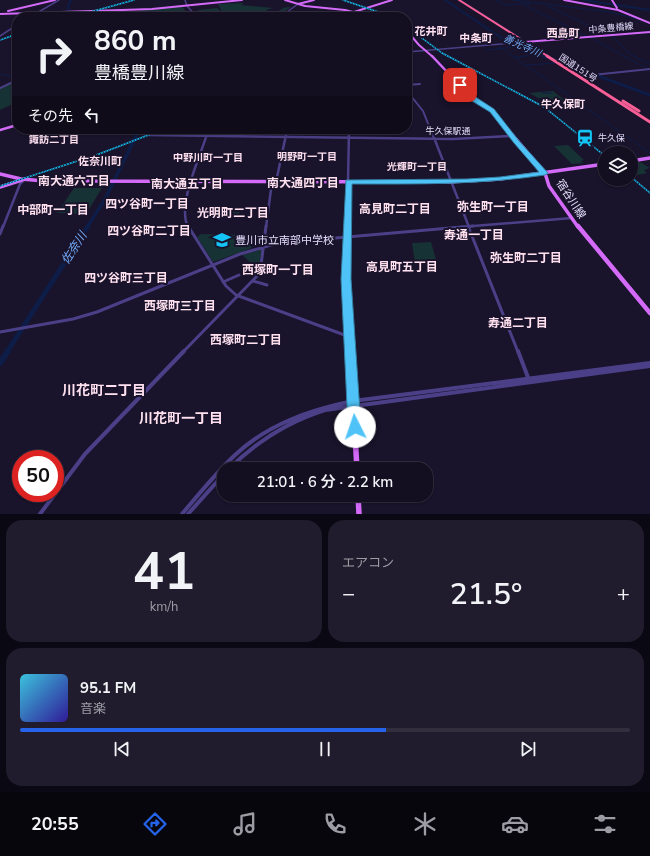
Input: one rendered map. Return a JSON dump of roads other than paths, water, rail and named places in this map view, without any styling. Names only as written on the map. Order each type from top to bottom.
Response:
[{"type":"highway","name":"国道151号","points":[[459,0],[650,118]]},
{"type":"highway","name":"国道151号","points":[[463,0],[650,122]]},
{"type":"main road","points":[[0,13],[55,0]]},
{"type":"main road","points":[[66,12],[187,6],[242,0]]},
{"type":"main road","points":[[286,0],[298,4],[354,12],[392,0]]},
{"type":"main road","points":[[298,4],[314,0]]},
{"type":"main road","points":[[564,0],[618,10],[648,22]]},
{"type":"main road","points":[[612,0],[617,8]]},
{"type":"main road","points":[[0,13],[12,13]]},
{"type":"main road","name":"中条豊橋線","points":[[527,42],[650,32]]},
{"type":"main road","name":"宿谷川線","points":[[412,37],[441,64],[468,94],[492,110],[511,136],[545,173],[549,186],[572,218],[650,313]]},
{"type":"main road","points":[[0,130],[12,126]]},
{"type":"main road","points":[[638,160],[650,158]]},
{"type":"main road","points":[[0,174],[24,180],[193,182],[452,182],[500,180],[598,165]]},
{"type":"main road","points":[[0,186],[19,179]]},
{"type":"main road","points":[[0,186],[24,180]]},
{"type":"main road","points":[[348,182],[346,279],[357,462]]},
{"type":"main road","points":[[358,502],[359,514]]},
{"type":"street","points":[[38,12],[59,0]]},
{"type":"street","points":[[185,0],[187,6],[192,12]]},
{"type":"street","points":[[287,12],[298,4]]},
{"type":"street","points":[[0,36],[12,28]]},
{"type":"street","points":[[412,51],[527,42]]},
{"type":"street","points":[[583,76],[649,69]]},
{"type":"street","points":[[0,88],[12,82]]},
{"type":"street","points":[[412,85],[420,84]]},
{"type":"street","points":[[412,97],[423,111],[530,381]]},
{"type":"street","name":"牛久保駅通","points":[[141,134],[434,139],[511,136]]},
{"type":"street","points":[[211,134],[207,136],[185,203],[185,221],[193,238],[223,282],[239,297],[350,337]]},
{"type":"street","points":[[40,514],[85,454],[239,297],[260,273],[274,182],[286,136]]},
{"type":"street","points":[[348,182],[349,137]]},
{"type":"street","points":[[0,234],[20,184],[24,180]]},
{"type":"street","points":[[0,332],[73,319],[97,312],[212,265],[264,246],[294,240],[572,218]]},
{"type":"street","points":[[223,282],[239,275]]},
{"type":"street","points":[[253,281],[267,285]]},
{"type":"street","points":[[530,381],[650,363]]},
{"type":"street","points":[[182,514],[244,447],[292,417],[323,406],[650,366]]},
{"type":"street","points":[[236,462],[254,444],[292,421],[325,410],[353,403]]},
{"type":"street","points":[[188,514],[217,482]]},
{"type":"waterway","name":"佐奈川","points":[[71,0],[68,6],[72,12]]},
{"type":"waterway","name":"善光寺川","points":[[445,0],[509,43],[548,57]]},
{"type":"waterway","points":[[461,0],[548,55]]},
{"type":"waterway","points":[[496,0],[505,5],[522,4]]},
{"type":"waterway","points":[[513,0],[610,12],[641,20]]},
{"type":"waterway","points":[[583,0],[650,10]]},
{"type":"waterway","points":[[522,4],[531,3]]},
{"type":"waterway","points":[[522,4],[588,37]]},
{"type":"waterway","points":[[548,6],[608,35]]},
{"type":"waterway","points":[[611,36],[630,53],[650,64]]},
{"type":"waterway","points":[[591,38],[648,69]]},
{"type":"waterway","name":"善光寺川","points":[[510,44],[549,59]]},
{"type":"waterway","points":[[497,45],[502,48]]},
{"type":"waterway","points":[[502,48],[516,47]]},
{"type":"waterway","points":[[486,50],[502,48]]},
{"type":"waterway","points":[[502,48],[613,127]]},
{"type":"waterway","points":[[515,57],[536,55]]},
{"type":"waterway","name":"善光寺川","points":[[545,56],[560,62]]},
{"type":"waterway","points":[[527,65],[555,63]]},
{"type":"waterway","name":"善光寺川","points":[[566,64],[650,95]]},
{"type":"waterway","points":[[0,74],[12,77]]},
{"type":"waterway","points":[[542,93],[552,93]]},
{"type":"waterway","points":[[614,128],[633,141]]},
{"type":"waterway","name":"佐奈川","points":[[87,227],[104,201],[137,134]]},
{"type":"waterway","points":[[635,142],[650,153]]},
{"type":"waterway","name":"佐奈川","points":[[7,352],[88,226]]},
{"type":"waterway","name":"佐奈川","points":[[0,363],[8,351]]},
{"type":"railway","points":[[90,12],[134,0]]},
{"type":"railway","points":[[343,0],[378,12]]},
{"type":"railway","points":[[412,31],[442,53],[544,107],[598,150]]},
{"type":"railway","points":[[0,40],[12,36]]},
{"type":"railway","points":[[0,186],[99,154],[151,134]]},
{"type":"railway","points":[[638,183],[650,193]]},
{"type":"place","name":"牛久保","points":[[585,138]]},
{"type":"place","name":"豊川市立南部中学校","points":[[222,240]]},
{"type":"district","name":"花井町","points":[[431,31]]},
{"type":"district","name":"西島町","points":[[563,33]]},
{"type":"district","name":"中条町","points":[[476,38]]},
{"type":"district","name":"牛久保町","points":[[563,104]]},
{"type":"district","name":"諏訪二丁目","points":[[54,140]]},
{"type":"district","name":"明野町一丁目","points":[[307,157]]},
{"type":"district","name":"中野川町一丁目","points":[[208,158]]},
{"type":"district","name":"佐奈川町","points":[[100,161]]},
{"type":"district","name":"光輝町一丁目","points":[[417,167]]},
{"type":"district","name":"南大通六丁目","points":[[74,181]]},
{"type":"district","name":"南大通四丁目","points":[[303,183]]},
{"type":"district","name":"南大通五丁目","points":[[187,184]]},
{"type":"district","name":"四ツ谷町一丁目","points":[[147,204]]},
{"type":"district","name":"弥生町一丁目","points":[[493,207]]},
{"type":"district","name":"高見町二丁目","points":[[395,209]]},
{"type":"district","name":"中部町一丁目","points":[[53,210]]},
{"type":"district","name":"光明町二丁目","points":[[233,213]]},
{"type":"district","name":"四ツ谷町二丁目","points":[[149,231]]},
{"type":"district","name":"寿通一丁目","points":[[474,235]]},
{"type":"district","name":"弥生町二丁目","points":[[526,258]]},
{"type":"district","name":"高見町五丁目","points":[[402,267]]},
{"type":"district","name":"西塚町一丁目","points":[[278,270]]},
{"type":"district","name":"四ツ谷町三丁目","points":[[126,278]]},
{"type":"district","name":"西塚町三丁目","points":[[180,306]]},
{"type":"district","name":"寿通二丁目","points":[[518,323]]},
{"type":"district","name":"西塚町二丁目","points":[[246,340]]},
{"type":"district","name":"川花町二丁目","points":[[104,390]]},
{"type":"district","name":"川花町一丁目","points":[[181,418]]}]
